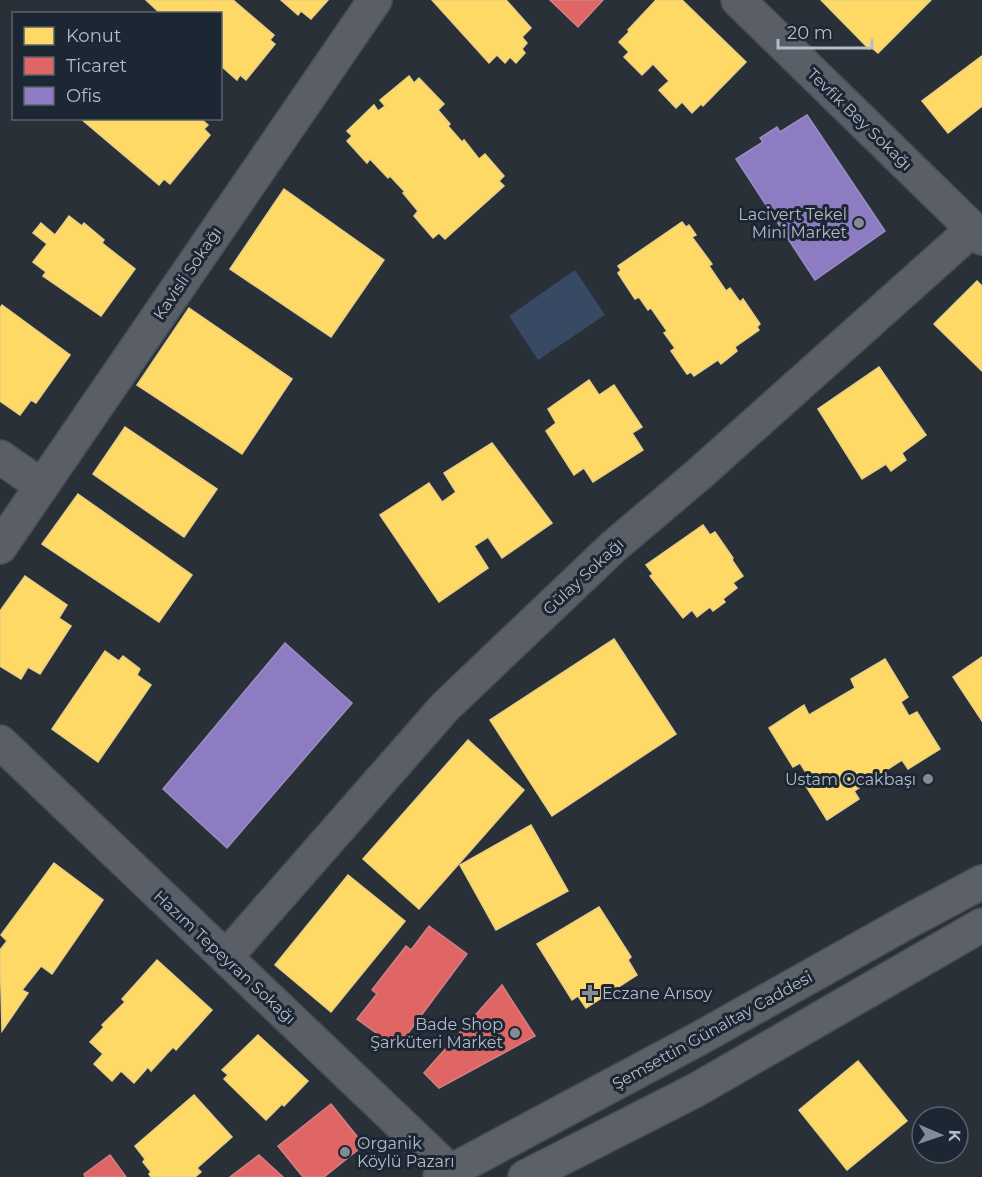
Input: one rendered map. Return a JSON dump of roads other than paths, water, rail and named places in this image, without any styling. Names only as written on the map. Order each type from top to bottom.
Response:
[{"type":"main road","name":"Şemsettin Günaltay Caddesi","points":[[446,1174],[700,1038],[982,882]]},
{"type":"main road","points":[[525,1177],[696,1090],[982,925]]},
{"type":"street","name":"Kavisli Sokağı","points":[[0,546],[375,0]]},
{"type":"street","name":"Tevfik Bey Sokağı","points":[[738,0],[978,233]]},
{"type":"street","name":"Gülay Sokağı","points":[[226,957],[446,707],[596,563],[978,233]]},
{"type":"street","points":[[0,457],[42,486]]},
{"type":"street","name":"Hazım Tepeyran Sokağı","points":[[0,742],[226,957],[446,1174]]},
{"type":"water","points":[[575,270],[605,315],[538,360],[509,316]]},
{"type":"place","name":"Lacivert Tekel Mini Market","points":[[859,223]]},
{"type":"place","name":"Ustam Ocakbaşı","points":[[928,779]]},
{"type":"place","name":"Eczane Arısoy","points":[[590,993]]},
{"type":"place","name":"Bade Shop Şarküteri Market","points":[[515,1033]]},
{"type":"place","name":"Organik Köylü Pazarı","points":[[345,1152]]}]
